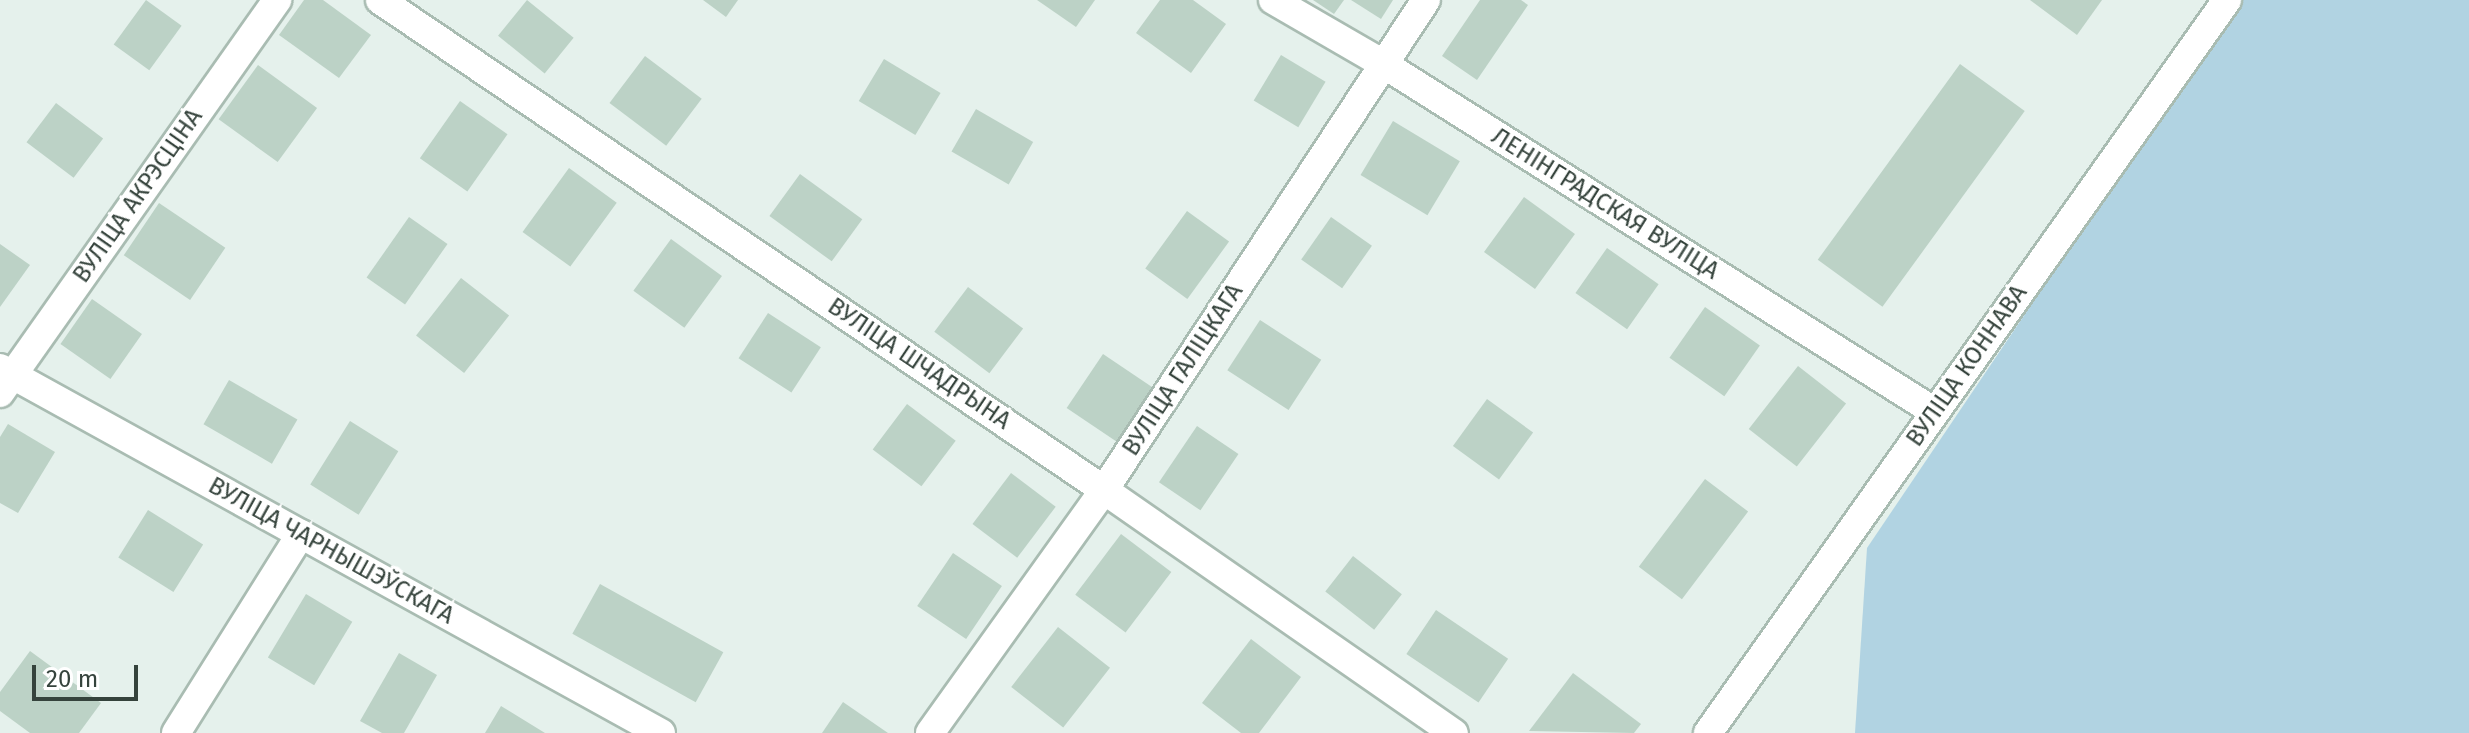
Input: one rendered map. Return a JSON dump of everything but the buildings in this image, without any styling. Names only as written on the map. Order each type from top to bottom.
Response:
[{"type":"street","name":"ВУЛІЦА АКРЭСЦІНА","points":[[4,379],[277,0]]},
{"type":"street","name":"ВУЛІЦА ШЧАДРЫНА","points":[[380,0],[1104,490],[1454,733]]},
{"type":"street","name":"ЛЕНІНГРАДСКАЯ ВУЛІЦА","points":[[1273,0],[1385,65],[1935,412]]},
{"type":"street","name":"ВУЛІЦА ГАЛІЦКАГА","points":[[930,733],[1104,490],[1426,0]]},
{"type":"street","name":"ВУЛІЦА КОННАВА","points":[[1708,733],[2227,0]]},
{"type":"street","name":"ВУЛІЦА ЧАРНЫШЭЎСКАГА","points":[[4,379],[301,534],[661,733]]},
{"type":"street","points":[[176,733],[301,534]]},
{"type":"shaded area","points":[[2237,0],[2469,0],[2469,733],[1855,733],[1867,548]]}]
